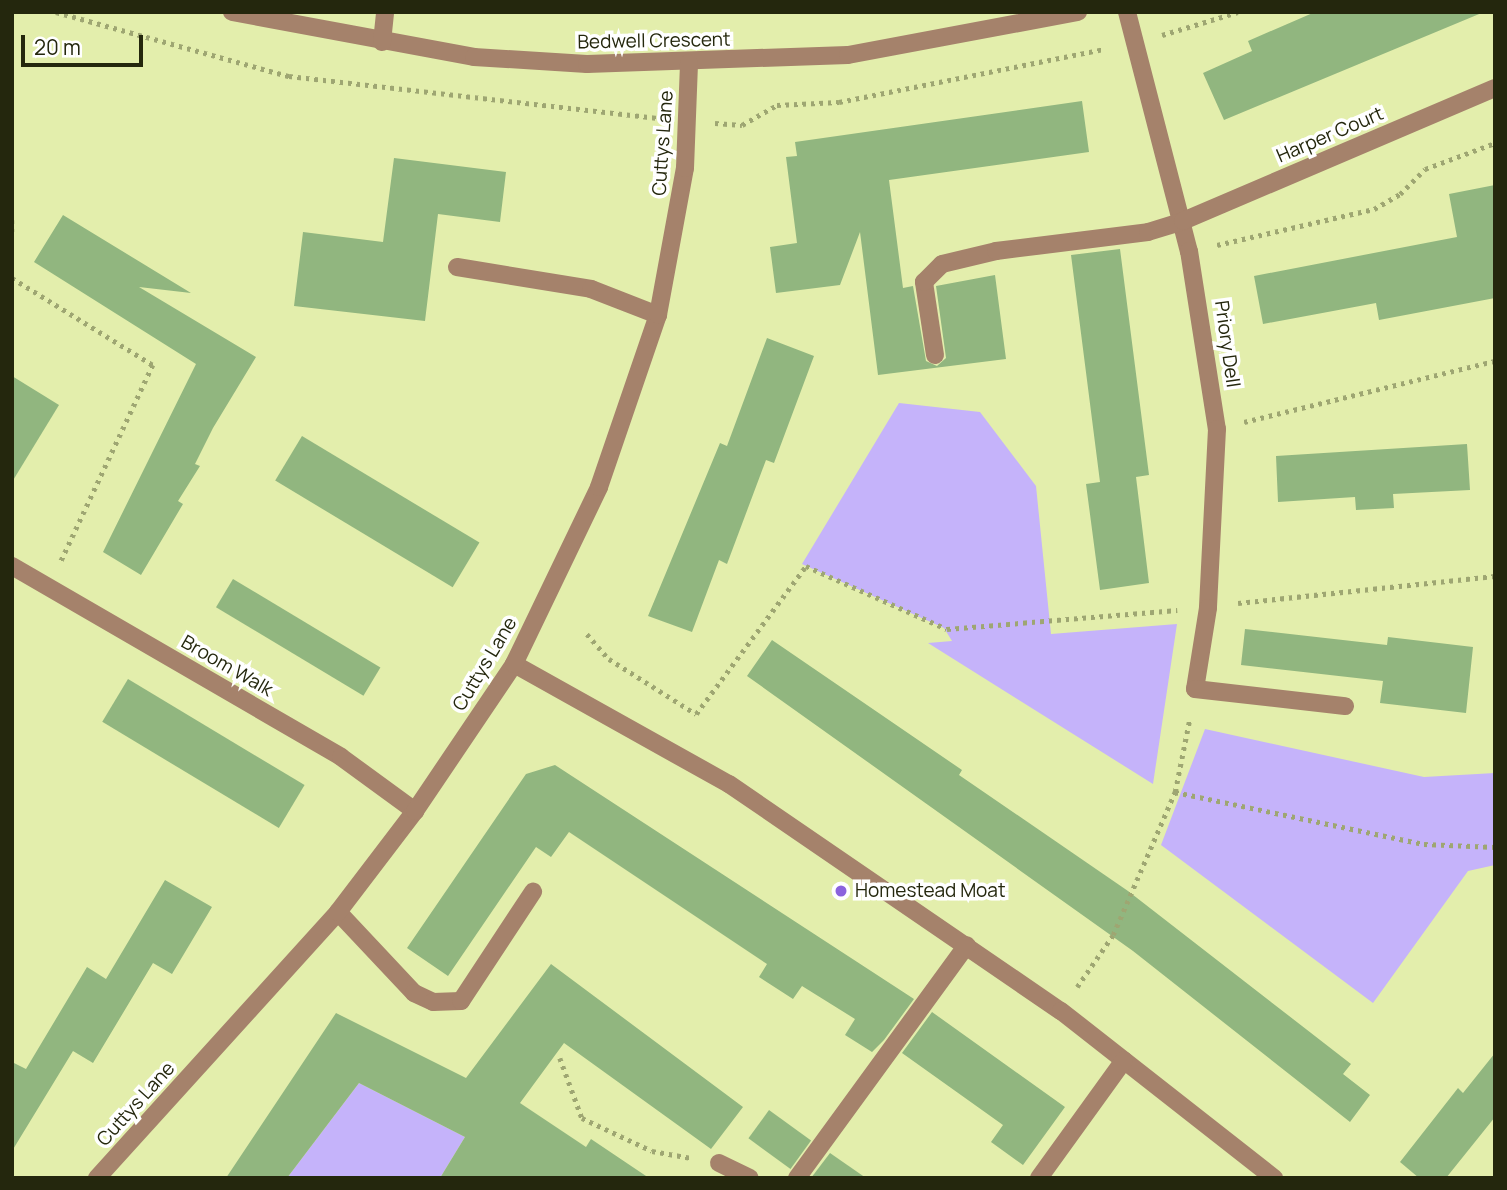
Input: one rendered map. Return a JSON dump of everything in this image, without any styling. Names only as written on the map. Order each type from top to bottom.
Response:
[{"type":"street","name":"Bedwell Crescent","points":[[232,12],[474,57],[689,63],[848,55],[1078,12]]},
{"type":"street","points":[[382,42],[384,12]]},
{"type":"street","name":"Priory Dell","points":[[1127,12],[1183,221],[1217,429],[1208,608],[1195,689]]},
{"type":"street","name":"Cuttys Lane","points":[[97,1178],[338,912],[415,811],[514,664],[599,487],[658,315],[677,230],[688,122],[689,63]]},
{"type":"street","name":"Harper Court","points":[[935,355],[924,282],[942,264],[996,251],[1148,232],[1183,221],[1495,88]]},
{"type":"street","points":[[457,267],[591,289],[658,315]]},
{"type":"street","name":"Broom Walk","points":[[12,566],[341,757],[415,811]]},
{"type":"street","points":[[514,664],[729,784],[1061,1011],[1274,1178]]},
{"type":"street","points":[[1195,689],[1345,706]]},
{"type":"street","points":[[338,912],[414,993],[433,1002],[461,1001],[534,892]]},
{"type":"street","points":[[797,1178],[967,945]]},
{"type":"street","points":[[1038,1178],[1124,1060]]},
{"type":"street","points":[[719,1163],[750,1178]]},
{"type":"path","points":[[57,12],[289,76],[688,122],[742,125],[777,105],[839,102],[1136,43],[1238,12]]},
{"type":"path","points":[[1189,251],[1374,209],[1436,163],[1495,143]]},
{"type":"path","points":[[12,220],[12,232]]},
{"type":"path","points":[[12,278],[153,365],[49,587]]},
{"type":"path","points":[[1217,429],[1495,360]]},
{"type":"path","points":[[587,634],[609,659],[696,715],[806,566],[947,629],[1208,608],[1495,576]]},
{"type":"path","points":[[1061,1011],[1112,935],[1175,792],[1195,689]]},
{"type":"path","points":[[1175,792],[1424,844],[1495,847]]},
{"type":"path","points":[[560,1058],[582,1118],[652,1152],[719,1163]]},
{"type":"shaded area","points":[[899,403],[980,412],[1036,486],[1051,634],[1177,624],[1153,784],[928,643],[952,641],[944,628],[802,564]]},
{"type":"shaded area","points":[[1205,729],[1424,777],[1495,773],[1495,865],[1468,871],[1373,1003],[1161,845]]},
{"type":"shaded area","points":[[359,1083],[465,1137],[440,1178],[287,1178]]},
{"type":"building","points":[[1315,12],[1484,12],[1224,120],[1203,73],[1252,51],[1248,41]]},
{"type":"building","points":[[1082,101],[1089,152],[889,180],[903,288],[913,286],[926,361],[937,366],[946,358],[936,286],[995,275],[1006,359],[878,375],[860,232],[840,285],[776,293],[770,247],[797,243],[786,157],[797,156],[795,142]]},
{"type":"building","points":[[394,158],[506,172],[500,222],[438,214],[425,321],[294,306],[303,232],[383,242]]},
{"type":"building","points":[[1495,185],[1495,298],[1379,320],[1376,303],[1263,324],[1254,276],[1457,237],[1449,194]]},
{"type":"building","points":[[63,215],[191,293],[139,287],[256,357],[213,428],[195,464],[200,466],[178,501],[183,504],[141,575],[103,552],[196,364],[34,262]]},
{"type":"building","points":[[1120,249],[1149,475],[1136,477],[1149,583],[1100,590],[1086,484],[1100,482],[1071,255]]},
{"type":"building","points":[[767,338],[814,356],[774,463],[766,460],[727,564],[719,560],[692,632],[648,616],[720,443],[727,446]]},
{"type":"building","points":[[12,376],[59,405],[12,482]]},
{"type":"building","points":[[302,436],[479,543],[453,587],[275,481]]},
{"type":"building","points":[[1467,444],[1470,490],[1393,494],[1394,508],[1356,510],[1355,497],[1278,502],[1276,456]]},
{"type":"building","points":[[233,579],[380,668],[363,696],[216,607]]},
{"type":"building","points":[[1245,629],[1387,645],[1388,637],[1473,647],[1466,713],[1380,703],[1383,681],[1241,665]]},
{"type":"building","points":[[772,640],[962,770],[959,775],[1128,891],[1351,1064],[1343,1074],[1370,1095],[1350,1122],[1133,951],[747,676]]},
{"type":"building","points":[[128,679],[305,785],[279,828],[102,722]]},
{"type":"building","points":[[555,765],[914,999],[884,1040],[872,1052],[845,1035],[855,1019],[802,986],[793,999],[759,977],[767,964],[569,832],[551,857],[536,847],[448,976],[407,948],[526,774]]},
{"type":"building","points":[[165,880],[212,907],[172,974],[153,963],[93,1063],[73,1051],[12,1151],[12,1062],[26,1069],[87,967],[106,979]]},
{"type":"building","points":[[551,964],[743,1107],[711,1149],[564,1043],[520,1103],[586,1147],[591,1139],[649,1178],[440,1178],[465,1137],[359,1083],[287,1178],[226,1178],[336,1013],[466,1078]]},
{"type":"building","points":[[932,1012],[1065,1107],[1023,1165],[991,1142],[1003,1125],[902,1053]]},
{"type":"building","points":[[1495,1053],[1495,1117],[1446,1178],[1419,1178],[1400,1162],[1458,1088],[1463,1093]]},
{"type":"building","points":[[769,1110],[811,1141],[790,1169],[748,1138]]},
{"type":"building","points":[[830,1153],[866,1178],[811,1178]]},
{"type":"place","name":"Homestead Moat","points":[[841,891]]}]
